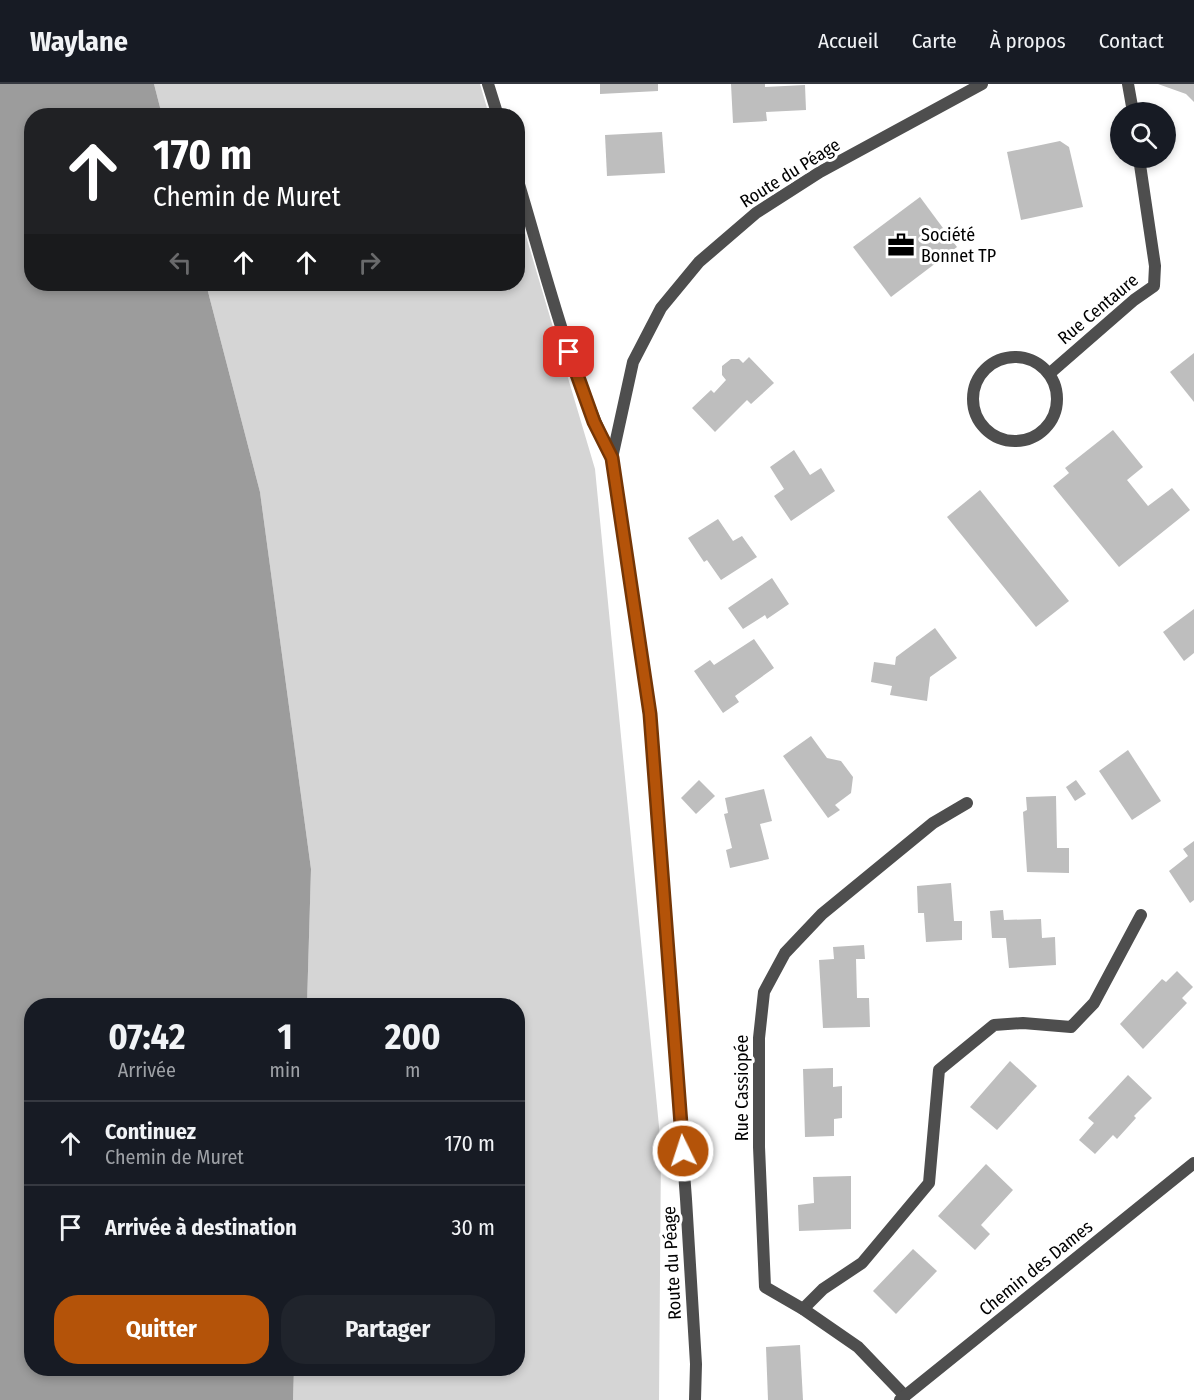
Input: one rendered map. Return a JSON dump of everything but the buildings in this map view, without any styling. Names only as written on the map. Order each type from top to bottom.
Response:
[{"type":"street","points":[[488,84],[496,108]]},
{"type":"street","name":"Route du Péage","points":[[695,1400],[696,1364],[686,1199],[650,714],[612,458],[633,362],[661,308],[699,262],[756,213],[811,178],[982,84]]},
{"type":"street","points":[[1128,84],[1131,102]]},
{"type":"street","name":"Rue Centaure","points":[[1049,374],[1134,300],[1154,286],[1155,266],[1140,168]]},
{"type":"street","points":[[525,205],[575,373],[594,422],[612,458]]},
{"type":"street","points":[[1016,357],[1030,359],[1049,374],[1054,381],[1058,396],[1057,408],[1052,422],[1042,433],[1020,442],[1005,441],[988,433],[979,422],[974,410],[974,387],[981,374],[991,364],[1001,359],[1016,357]]},
{"type":"street","name":"Rue Cassiopée","points":[[902,1398],[858,1347],[803,1309],[765,1287],[759,1114],[759,1038],[764,992],[785,953],[822,914],[933,823],[967,803]]},
{"type":"street","points":[[803,1309],[823,1288],[862,1263],[929,1183],[939,1070],[994,1025],[1023,1023],[1071,1027],[1094,1003],[1141,915]]},
{"type":"street","name":"Chemin des Dames","points":[[902,1398],[1194,1163]]},
{"type":"shaded area","points":[[0,84],[154,84],[160,108],[24,108],[24,291],[208,291],[260,492],[311,869],[307,998],[24,998],[24,1376],[294,1376],[293,1400],[0,1400]]},
{"type":"shaded area","points":[[154,84],[480,84],[487,108],[160,108]]},
{"type":"shaded area","points":[[525,233],[595,469],[661,1147],[659,1400],[293,1400],[294,1376],[525,1376],[525,998],[307,998],[311,869],[260,492],[208,291],[525,291]]},
{"type":"place","name":"Société Bonnet TP","points":[[901,245]]},
{"type":"route","points":[[569,352],[594,422],[612,458],[650,714],[683,1151]]}]
